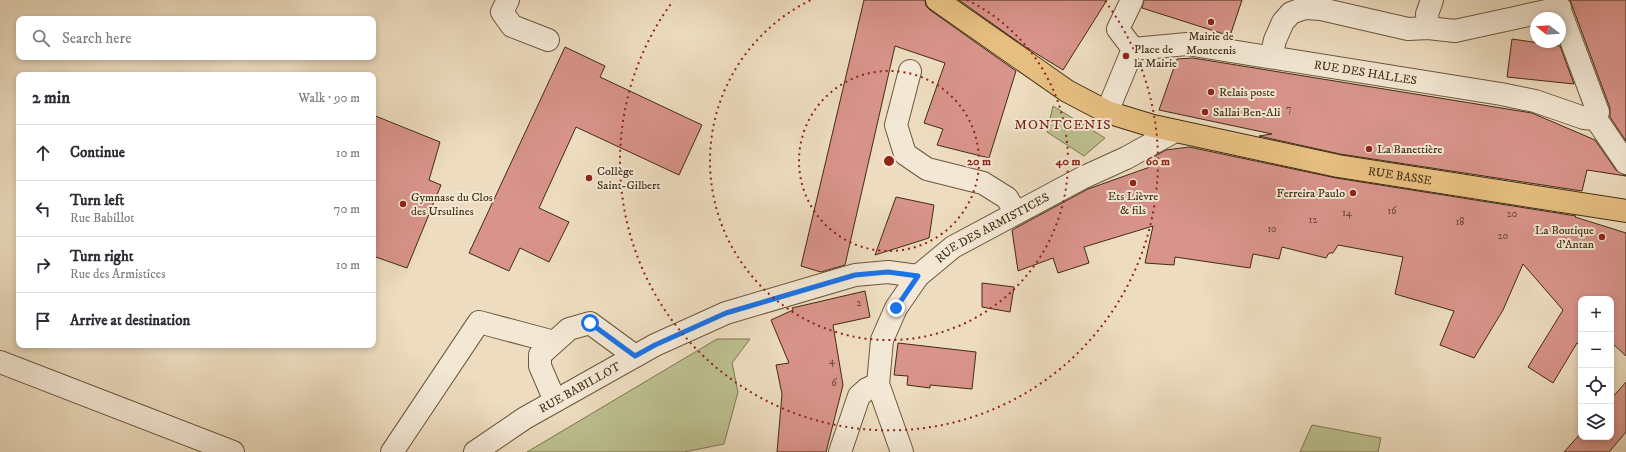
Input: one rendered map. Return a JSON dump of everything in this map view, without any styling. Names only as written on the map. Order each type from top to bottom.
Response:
[{"type":"main road","name":"RUE BASSE","points":[[937,0],[1032,68],[1067,91],[1107,112],[1153,126],[1338,166],[1626,211]]},
{"type":"street","points":[[508,0],[502,12],[512,26],[548,40]]},
{"type":"street","points":[[1107,112],[1133,49],[1118,29],[1132,0]]},
{"type":"street","points":[[1428,28],[1427,14],[1432,0]]},
{"type":"street","points":[[1271,57],[1275,40],[1282,22],[1291,13],[1305,8],[1321,9],[1408,29],[1428,28],[1455,31],[1558,4],[1598,112],[1596,119],[1626,163]]},
{"type":"street","name":"RUE DES HALLES","points":[[1133,49],[1187,44],[1501,94],[1535,101],[1584,118],[1596,119]]},
{"type":"street","points":[[910,71],[896,125],[905,154],[927,169],[983,184],[1007,198],[1016,213]]},
{"type":"street","name":"RUE DES ARMISTICES","points":[[878,384],[882,340],[896,308],[918,276],[953,247],[1082,178],[1151,145],[1175,131]]},
{"type":"street","name":"RUE BABILLOT","points":[[475,452],[525,418],[635,356],[655,345],[726,313],[855,275],[888,272],[918,276]]},
{"type":"street","points":[[392,452],[480,322],[554,342]]},
{"type":"street","points":[[555,401],[540,366],[540,355],[569,328],[590,323],[635,356]]},
{"type":"street","points":[[0,362],[233,452]]},
{"type":"street","points":[[840,452],[859,396],[867,389],[878,384],[902,452]]},
{"type":"green space","points":[[1053,106],[1105,138],[1084,156],[1047,132]]},
{"type":"green space","points":[[717,339],[750,339],[732,363],[738,392],[724,444],[684,452],[527,452]]},
{"type":"green space","points":[[1312,425],[1381,438],[1378,452],[1300,452]]},
{"type":"building","points":[[864,0],[925,0],[926,6],[930,10],[1016,71],[989,158],[937,145],[943,129],[924,123],[945,63],[895,46],[845,265],[821,272],[801,266]]},
{"type":"building","points":[[959,0],[1107,0],[1063,70],[1024,46]]},
{"type":"building","name":"Mairie de Montcenis","points":[[1144,0],[1242,0],[1230,36],[1142,8]]},
{"type":"building","points":[[1570,0],[1626,0],[1626,141],[1610,117],[1610,108]]},
{"type":"building","points":[[1512,39],[1530,42],[1530,48],[1561,48],[1574,84],[1507,77]]},
{"type":"building","points":[[565,47],[605,66],[600,77],[702,125],[679,175],[576,127],[539,208],[569,222],[549,262],[520,248],[509,271],[469,253]]},
{"type":"building","points":[[1193,58],[1532,113],[1595,140],[1616,170],[1626,176],[1587,170],[1582,191],[1340,154],[1259,136],[1272,134],[1159,110],[1177,59]]},
{"type":"building","name":"Gymnase du Clos des Ursulines","points":[[376,116],[440,142],[429,180],[441,185],[407,268],[376,257]]},
{"type":"building","points":[[1189,147],[1336,178],[1576,216],[1575,217],[1626,233],[1626,356],[1614,345],[1614,296],[1578,296],[1578,344],[1577,343],[1553,383],[1528,367],[1563,310],[1523,264],[1503,310],[1474,358],[1440,345],[1454,311],[1395,294],[1403,257],[1338,245],[1333,253],[1329,253],[1326,258],[1282,247],[1279,259],[1253,254],[1250,268],[1175,257],[1174,265],[1145,263],[1153,226],[1084,247],[1089,263],[1058,273],[1053,258],[1018,271],[1012,230],[1088,189],[1150,167],[1148,160],[1166,150]]},
{"type":"building","points":[[896,197],[934,205],[929,238],[875,255]]},
{"type":"building","points":[[982,283],[1014,287],[1010,312],[982,307]]},
{"type":"building","points":[[865,291],[870,317],[833,325],[843,385],[826,452],[777,452],[782,394],[776,365],[789,363],[771,320],[793,310],[792,308]]},
{"type":"building","points":[[898,343],[976,352],[972,389],[930,385],[930,388],[907,385],[908,376],[894,375]]},
{"type":"building","points":[[1626,382],[1626,432],[1609,452],[1564,452],[1578,436],[1578,440],[1614,440],[1614,396]]},
{"type":"place","name":"Mairie de Montcenis","points":[[1211,22]]},
{"type":"place","name":"Place de la Mairie","points":[[1126,56]]},
{"type":"place","name":"Relais poste","points":[[1211,92]]},
{"type":"place","name":"Sallai Ben-Ali","points":[[1205,112]]},
{"type":"place","name":"La Banettière","points":[[1369,149]]},
{"type":"place","name":"Collège Saint-Gilbert","points":[[589,178]]},
{"type":"place","name":"Ets Lièvre & fils","points":[[1133,183]]},
{"type":"place","name":"Ferreira Paulo","points":[[1353,193]]},
{"type":"place","name":"Gymnase du Clos des Ursulines","points":[[403,204]]},
{"type":"place","name":"La Boutique d'Antan","points":[[1602,237]]},
{"type":"district","name":"MONTCENIS","points":[[1063,124]]},
{"type":"route","points":[[590,323],[635,356],[655,345],[726,313],[855,275],[888,272],[918,276],[896,308]]}]
